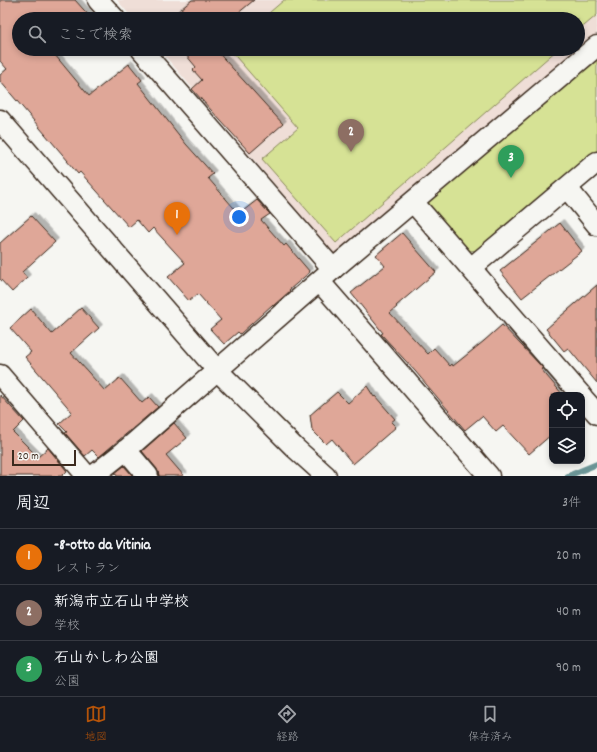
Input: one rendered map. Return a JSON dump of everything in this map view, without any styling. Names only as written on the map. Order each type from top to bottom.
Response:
[{"type":"street","points":[[98,0],[109,12]]},
{"type":"street","points":[[93,476],[126,450],[326,275],[597,46]]},
{"type":"street","points":[[147,56],[489,476]]},
{"type":"street","points":[[0,120],[217,370],[295,448],[326,476]]},
{"type":"street","points":[[471,268],[597,162]]},
{"type":"street","points":[[567,188],[597,224]]},
{"type":"street","points":[[413,202],[578,392]]},
{"type":"street","points":[[0,375],[87,476]]},
{"type":"street","points":[[585,400],[597,414]]},
{"type":"street","points":[[126,450],[148,476]]},
{"type":"shaded area","points":[[117,0],[597,0],[597,34],[585,44],[585,12],[127,12]]},
{"type":"shaded area","points":[[165,56],[571,56],[334,254]]},
{"type":"green space","points":[[284,0],[597,0],[597,15],[585,25],[585,12],[270,12]]},
{"type":"green space","points":[[235,56],[550,56],[336,243],[262,159],[298,128]]},
{"type":"green space","points":[[597,59],[597,153],[484,250],[468,251],[424,203]]},
{"type":"building","points":[[0,0],[75,0],[86,12],[12,12],[12,56],[56,56],[89,96],[129,64],[142,80],[138,83],[186,144],[213,174],[208,178],[239,214],[257,200],[270,214],[261,220],[284,246],[286,244],[310,272],[240,334],[238,332],[224,344],[210,329],[221,320],[198,294],[189,301],[168,277],[185,263],[153,228],[148,233],[137,220],[129,227],[80,172],[78,174],[0,81],[0,75],[7,69],[0,61]]},
{"type":"building","points":[[192,0],[254,0],[239,12],[177,12]]},
{"type":"building","points":[[187,56],[221,56],[283,124],[250,153],[192,89],[202,80],[193,70],[196,67]]},
{"type":"building","points":[[31,216],[55,242],[22,272],[27,278],[12,292],[0,279],[0,243]]},
{"type":"building","points":[[560,223],[582,251],[522,298],[500,271]]},
{"type":"building","points":[[402,233],[436,272],[396,306],[397,307],[390,313],[428,354],[434,348],[450,366],[452,364],[453,366],[502,325],[543,368],[541,369],[560,392],[549,392],[549,437],[529,454],[503,426],[496,432],[482,416],[465,430],[415,371],[381,334],[383,333],[351,293],[385,266],[376,255]]},
{"type":"building","points":[[597,285],[597,383],[568,348],[564,351],[546,329]]},
{"type":"building","points":[[81,308],[99,328],[71,353],[105,391],[120,378],[142,403],[149,397],[158,407],[99,457],[92,450],[85,456],[65,433],[67,432],[59,424],[72,412],[25,357],[31,352],[10,328],[31,309],[52,334]]},
{"type":"building","points":[[367,386],[374,397],[375,396],[395,419],[391,422],[396,427],[353,464],[332,439],[326,444],[312,430],[310,415],[337,392],[348,403]]},
{"type":"building","points":[[0,395],[24,421],[13,432],[38,457],[48,448],[67,471],[62,476],[0,476]]},
{"type":"building","points":[[174,423],[187,438],[166,455],[184,476],[159,476],[157,469],[142,451]]},
{"type":"building","points":[[124,466],[133,476],[117,476],[115,473]]},
{"type":"waterway","points":[[568,476],[597,464]]},
{"type":"place","name":"新潟市立石山中学校","points":[[351,152]]},
{"type":"place","name":"石山かしわ公園","points":[[511,178]]},
{"type":"place","name":"-8-otto da Vitinia","points":[[177,235]]}]
